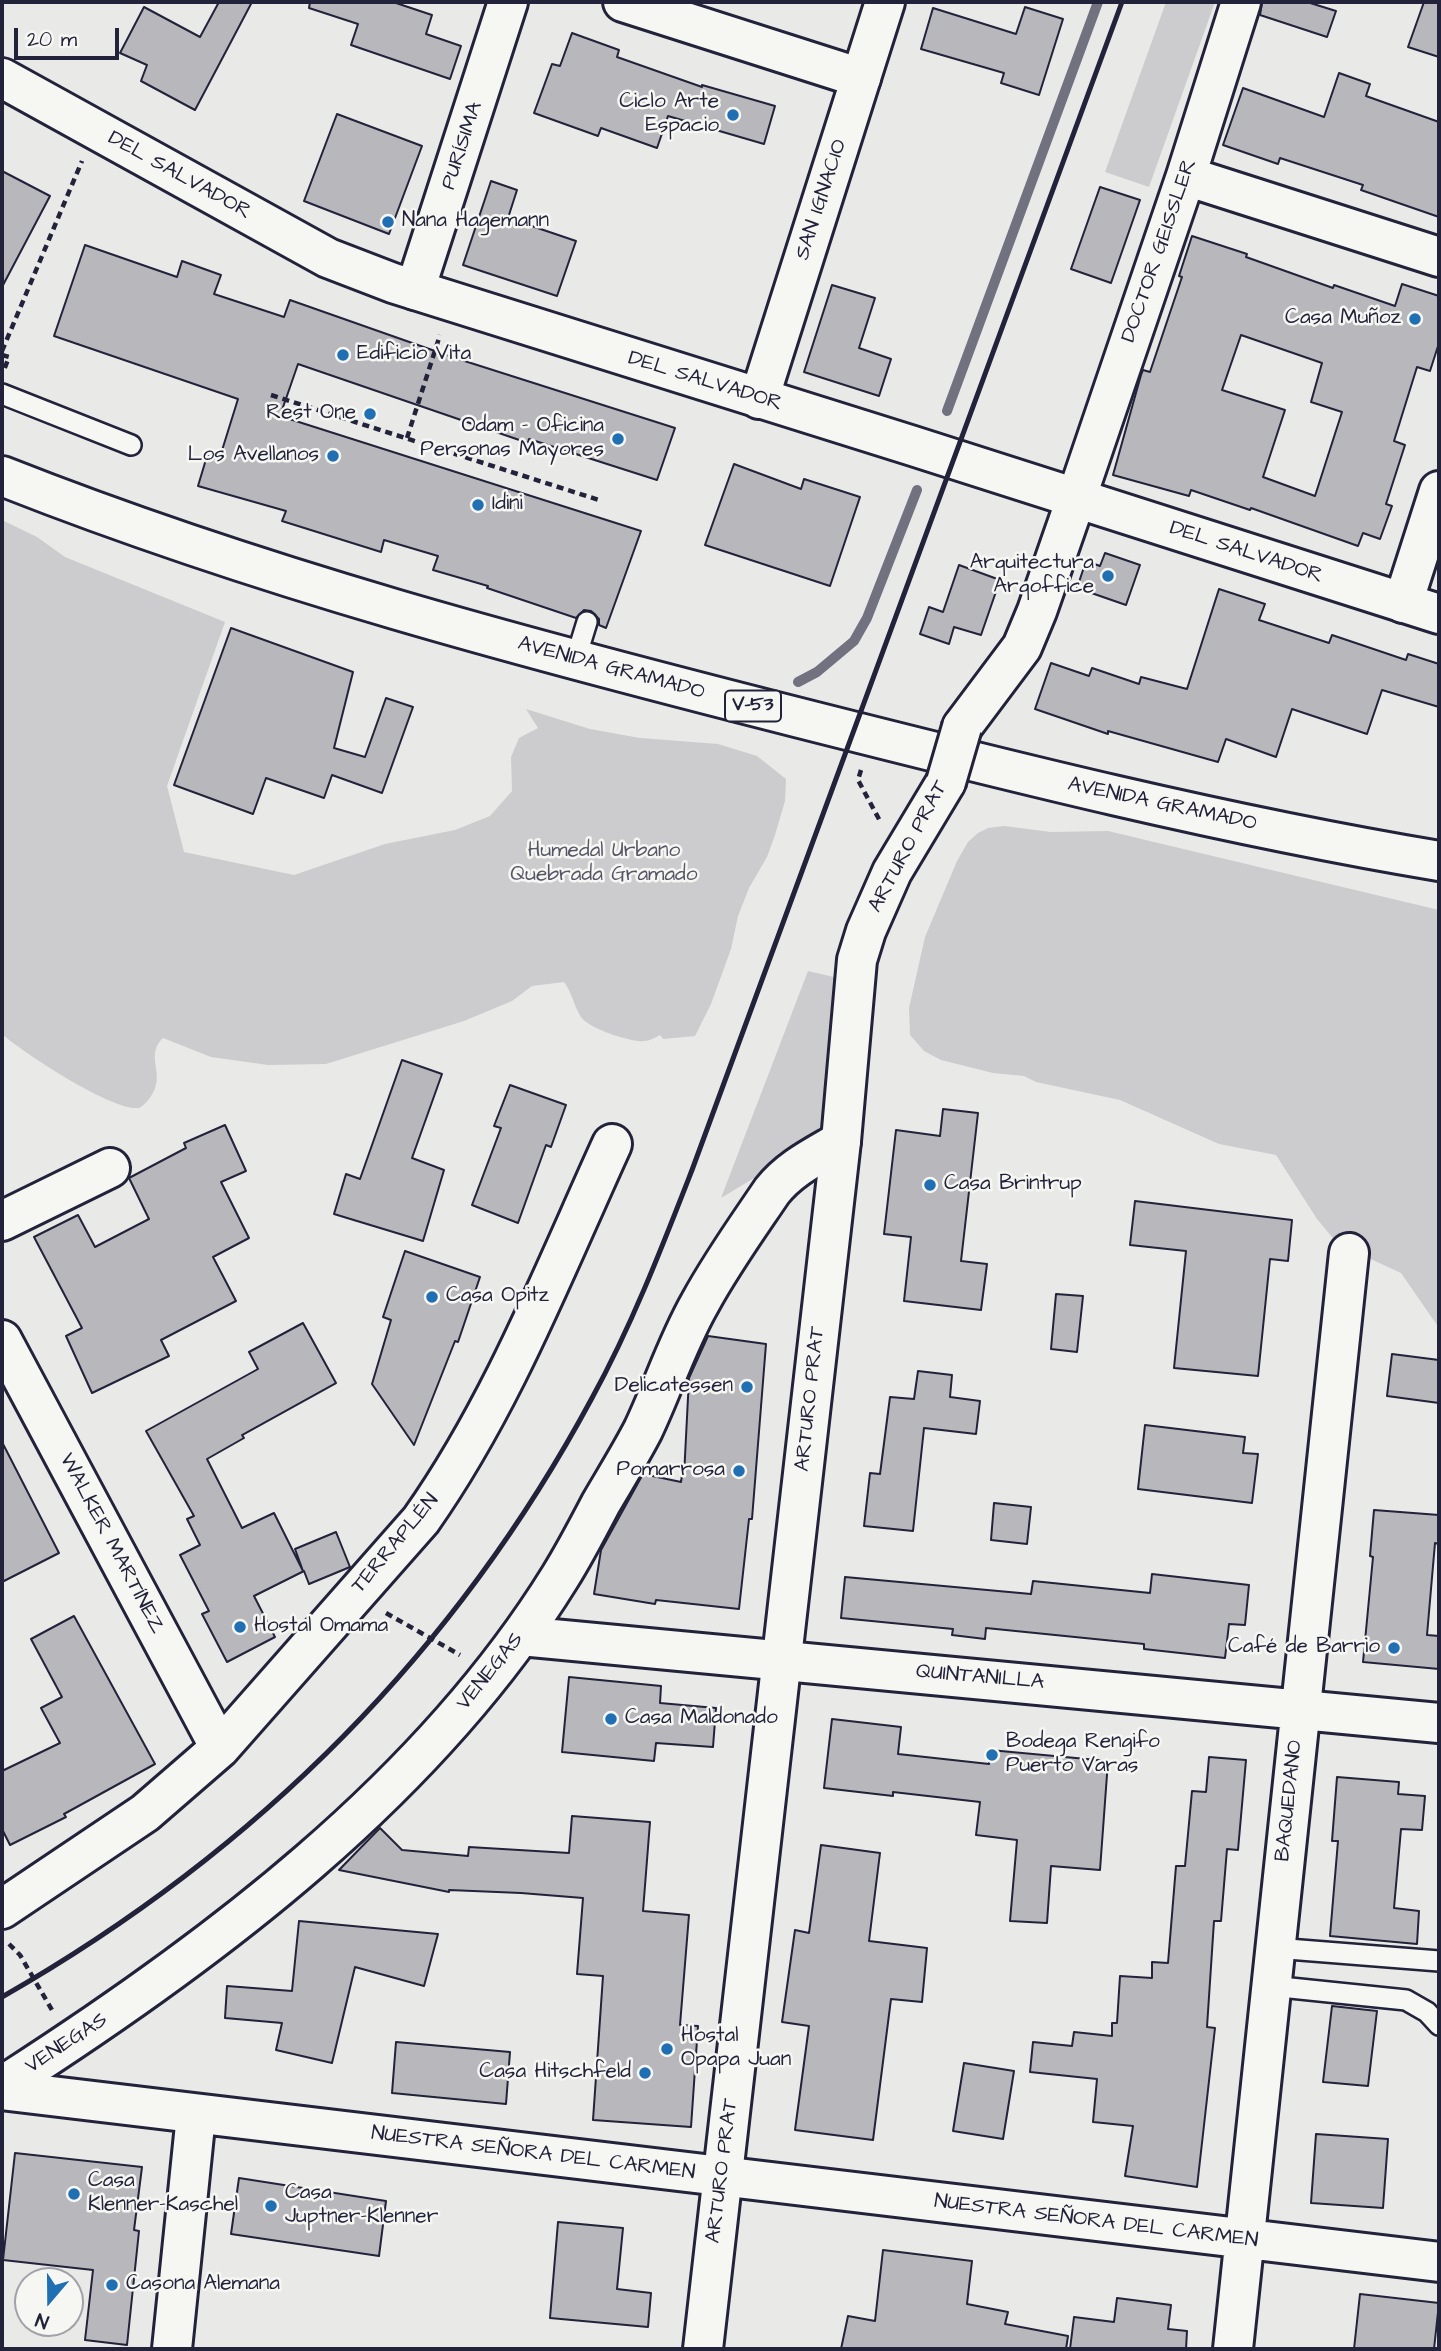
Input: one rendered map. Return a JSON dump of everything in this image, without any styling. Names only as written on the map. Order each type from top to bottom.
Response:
[{"type":"street","name":"PURÍSIMA","points":[[433,295],[508,2]]},
{"type":"street","points":[[623,2],[861,78]]},
{"type":"street","name":"SAN IGNACIO","points":[[759,399],[885,2]]},
{"type":"street","name":"DOCTOR GEISSLER","points":[[1076,499],[1186,176],[1241,2]]},
{"type":"street","name":"DEL SALVADOR","points":[[2,78],[328,258],[433,295],[1439,614]]},
{"type":"street","points":[[1186,176],[1439,257]]},
{"type":"street","name":"AVENIDA GRAMADO","points":[[2,476],[78,506],[283,576],[575,661],[1099,792],[1383,852],[1439,861]]},
{"type":"street","points":[[1403,603],[1439,491]]},
{"type":"street","name":"ARTURO PRAT","points":[[703,2349],[841,1141],[857,960],[866,931],[892,873],[946,782],[962,727],[1022,647],[1076,499]]},
{"type":"street","name":"VENEGAS","points":[[2,2088],[105,2019],[198,1950],[371,1808],[424,1754],[511,1649],[561,1577],[643,1429],[698,1306],[717,1273],[782,1178],[841,1141]]},
{"type":"street","name":"TERRAPLÉN","points":[[2,1909],[145,1813],[220,1748],[421,1520],[446,1484],[502,1384],[612,1144]]},
{"type":"street","points":[[2,1221],[110,1168]]},
{"type":"street","name":"BAQUEDANO","points":[[1233,2349],[1349,1253]]},
{"type":"street","name":"WALKER MARTÍNEZ","points":[[2,1340],[220,1748]]},
{"type":"street","name":"QUINTANILLA","points":[[511,1649],[782,1660],[1439,1723]]},
{"type":"street","name":"NUESTRA SEÑORA DEL CARMEN","points":[[2,2088],[196,2115],[1439,2262]]},
{"type":"street","points":[[172,2349],[196,2115]]},
{"type":"lane","points":[[2,394],[131,444]]},
{"type":"lane","points":[[575,661],[587,622]]},
{"type":"lane","points":[[1275,1948],[1439,1961]]},
{"type":"lane","points":[[1271,1986],[1406,2000],[1427,2012],[1439,2025]]},
{"type":"path","points":[[2,351],[95,130]]},
{"type":"path","points":[[407,438],[433,295]]},
{"type":"path","points":[[271,395],[602,500]]},
{"type":"path","points":[[874,737],[858,780],[882,825]]},
{"type":"path","points":[[355,1594],[470,1661],[511,1649]]},
{"type":"path","points":[[2,1936],[20,1955],[51,2006]]},
{"type":"green space","points":[[1166,2],[1215,2],[1149,187],[1105,172]]},
{"type":"green space","name":"Humedal Urbano Quebrada Gramado","points":[[2,520],[37,537],[65,557],[225,622],[167,786],[184,852],[294,875],[385,844],[455,830],[490,816],[512,791],[511,757],[519,738],[538,728],[526,709],[590,729],[640,738],[718,744],[757,756],[786,779],[785,801],[767,857],[749,888],[738,916],[731,949],[711,1004],[695,1036],[663,1039],[660,1035],[641,1041],[616,1036],[592,1026],[581,1017],[564,982],[532,986],[512,1001],[464,1021],[326,1064],[268,1065],[211,1057],[163,1038],[158,1044],[155,1056],[155,1088],[148,1100],[138,1108],[89,1091],[47,1066],[2,1034]]},
{"type":"green space","points":[[1004,826],[1051,832],[1108,831],[1439,910],[1439,1328],[1401,1273],[1351,1250],[1332,1237],[1317,1219],[1276,1155],[1219,1144],[1120,1100],[1036,1082],[1024,1076],[993,1073],[941,1060],[924,1051],[910,1035],[909,1008],[925,937],[957,861],[968,842],[978,833],[988,828]]},
{"type":"green space","points":[[808,971],[838,978],[824,1136],[721,1198]]},
{"type":"building","points":[[219,2],[252,2],[195,110],[141,81],[147,65],[120,53],[144,7],[200,37]]},
{"type":"building","points":[[310,2],[393,2],[432,15],[426,34],[461,46],[450,79],[351,45],[358,24],[309,8]]},
{"type":"building","points":[[1262,2],[1307,2],[1336,11],[1327,37],[1260,15]]},
{"type":"building","points":[[1424,2],[1439,2],[1439,57],[1408,47]]},
{"type":"building","points":[[1025,7],[1063,19],[1039,95],[1001,83],[1004,73],[921,49],[933,8],[1016,34]]},
{"type":"building","points":[[572,33],[619,50],[617,57],[702,87],[775,106],[764,144],[668,116],[657,148],[601,128],[598,136],[534,113],[552,64],[560,66]]},
{"type":"building","points":[[1339,73],[1370,84],[1366,96],[1439,122],[1439,217],[1361,190],[1363,185],[1280,158],[1278,164],[1223,145],[1243,88],[1324,117]]},
{"type":"building","points":[[337,114],[422,146],[389,234],[304,201]]},
{"type":"building","points":[[2,171],[50,196],[2,287]]},
{"type":"building","points":[[491,181],[517,190],[508,218],[576,241],[557,296],[463,265]]},
{"type":"building","points":[[1100,187],[1140,200],[1111,283],[1071,269]]},
{"type":"building","points":[[1192,236],[1247,254],[1246,257],[1333,288],[1334,285],[1395,306],[1402,284],[1439,296],[1439,343],[1430,371],[1417,367],[1394,441],[1405,445],[1386,504],[1392,506],[1380,539],[1363,533],[1358,546],[1191,490],[1189,496],[1113,475],[1141,375],[1143,370],[1150,372],[1182,277],[1179,276]],"holes":[[[1241,335],[1322,363],[1311,402],[1342,412],[1315,496],[1263,477],[1285,410],[1222,390]]]},
{"type":"building","points":[[85,245],[177,277],[182,261],[221,275],[214,294],[284,317],[290,300],[452,357],[675,428],[657,480],[529,439],[528,443],[298,364],[280,416],[641,531],[606,628],[599,625],[599,619],[591,611],[584,610],[576,618],[487,588],[488,586],[433,570],[438,556],[384,540],[381,552],[282,521],[286,511],[198,486],[207,456],[219,460],[238,399],[54,336]]},
{"type":"building","points":[[832,285],[875,298],[859,348],[891,359],[879,396],[804,372]]},
{"type":"building","points":[[734,464],[801,489],[804,479],[860,497],[830,586],[705,545]]},
{"type":"building","name":"Arquitectura Arqoffice","points":[[1105,553],[1140,565],[1126,605],[1077,588],[1086,561],[1100,566]]},
{"type":"building","points":[[959,565],[1000,580],[981,635],[954,627],[949,644],[920,634],[929,607],[943,612]]},
{"type":"building","points":[[1219,589],[1265,604],[1259,620],[1329,643],[1332,635],[1406,660],[1408,654],[1439,664],[1439,707],[1382,690],[1367,734],[1292,709],[1276,757],[1226,739],[1218,762],[1108,731],[1108,734],[1035,709],[1051,663],[1089,676],[1092,668],[1139,684],[1141,677],[1187,689]]},
{"type":"building","points":[[231,628],[353,672],[334,748],[365,757],[386,698],[413,707],[382,793],[332,775],[324,798],[266,778],[253,814],[174,785]]},
{"type":"building","points":[[402,1060],[442,1074],[412,1158],[444,1170],[423,1241],[334,1214],[346,1174],[360,1179]]},
{"type":"building","points":[[510,1085],[566,1105],[551,1147],[546,1145],[518,1223],[472,1205],[501,1128],[494,1126]]},
{"type":"building","name":"Casa Brintrup","points":[[943,1109],[978,1113],[961,1261],[987,1264],[981,1310],[904,1301],[911,1237],[884,1234],[896,1130],[940,1136]]},
{"type":"building","points":[[225,1125],[246,1171],[221,1182],[249,1238],[213,1257],[236,1301],[161,1340],[169,1356],[92,1393],[66,1336],[82,1328],[34,1237],[78,1215],[95,1247],[149,1219],[129,1178],[186,1148],[184,1143]]},
{"type":"building","points":[[1135,1201],[1292,1220],[1288,1261],[1270,1259],[1258,1376],[1174,1368],[1186,1251],[1130,1245]]},
{"type":"building","points":[[405,1251],[480,1277],[458,1342],[455,1341],[414,1445],[372,1384],[391,1320],[383,1317]]},
{"type":"building","points":[[1056,1294],[1083,1296],[1077,1352],[1051,1349]]},
{"type":"building","points":[[303,1323],[336,1383],[242,1435],[244,1438],[207,1459],[242,1528],[274,1513],[303,1571],[295,1549],[336,1532],[350,1567],[309,1584],[304,1571],[254,1596],[275,1637],[227,1662],[202,1614],[209,1611],[180,1555],[200,1545],[187,1519],[194,1516],[146,1431],[258,1369],[249,1352]]},
{"type":"building","points":[[708,1336],[766,1344],[752,1519],[749,1519],[739,1609],[656,1600],[655,1604],[594,1594],[601,1550],[643,1474],[681,1482],[682,1475],[684,1476],[689,1378]]},
{"type":"building","points":[[1392,1354],[1439,1360],[1439,1403],[1387,1396]]},
{"type":"building","points":[[918,1371],[952,1375],[950,1397],[980,1401],[976,1434],[924,1428],[913,1531],[864,1526],[870,1473],[880,1474],[890,1397],[914,1399]]},
{"type":"building","points":[[1145,1425],[1245,1437],[1243,1453],[1258,1454],[1252,1503],[1138,1489]]},
{"type":"building","points":[[2,1442],[59,1553],[2,1582]]},
{"type":"building","points":[[994,1503],[1031,1507],[1027,1544],[991,1540]]},
{"type":"building","points":[[1374,1510],[1439,1515],[1439,1544],[1435,1543],[1427,1635],[1439,1636],[1439,1669],[1363,1662],[1373,1557],[1370,1556]]},
{"type":"building","points":[[1152,1574],[1249,1585],[1245,1625],[1229,1624],[1225,1658],[1144,1649],[1144,1644],[986,1628],[985,1639],[952,1635],[953,1629],[841,1618],[845,1577],[1031,1594],[1033,1581],[1150,1593]]},
{"type":"building","points":[[74,1616],[155,1764],[64,1814],[66,1817],[10,1845],[2,1829],[2,1771],[60,1743],[41,1708],[62,1697],[31,1639]]},
{"type":"building","name":"Casa Maldonado","points":[[569,1677],[661,1686],[660,1703],[716,1708],[713,1747],[656,1743],[654,1761],[562,1752]]},
{"type":"building","points":[[832,1719],[901,1727],[898,1754],[989,1764],[990,1750],[1108,1761],[1100,1870],[1051,1866],[1047,1923],[1010,1921],[1017,1840],[976,1835],[980,1802],[893,1792],[893,1796],[824,1788]]},
{"type":"building","points":[[1209,1757],[1246,1760],[1238,1850],[1227,1849],[1221,1921],[1214,1921],[1207,2027],[1215,2028],[1197,2187],[1125,2176],[1133,2126],[1093,2122],[1097,2079],[1030,2072],[1033,2042],[1072,2046],[1074,2032],[1112,2036],[1112,2023],[1117,2023],[1120,1976],[1152,1978],[1152,1962],[1168,1963],[1176,1866],[1185,1866],[1192,1791],[1206,1792]]},
{"type":"building","points":[[1337,1777],[1399,1782],[1398,1794],[1425,1796],[1422,1830],[1401,1829],[1394,1908],[1419,1911],[1417,1944],[1330,1936],[1338,1841],[1332,1841]]},
{"type":"building","points":[[572,1816],[650,1822],[643,1911],[689,1915],[680,2025],[698,2026],[691,2127],[593,2120],[603,1976],[577,1974],[583,1898],[521,1893],[449,1892],[339,1870],[380,1828],[402,1850],[468,1856],[469,1847],[569,1853]]},
{"type":"building","points":[[821,1845],[880,1853],[869,1941],[927,1948],[922,2002],[891,1999],[873,2140],[795,2130],[809,2026],[782,2022],[795,1930],[809,1933]]},
{"type":"building","points":[[299,1921],[438,1934],[424,1986],[355,1967],[332,2063],[276,2050],[282,2023],[225,2018],[227,1986],[292,1991]]},
{"type":"building","points":[[1332,2006],[1377,2011],[1368,2086],[1323,2082]]},
{"type":"building","points":[[396,2042],[510,2052],[506,2104],[392,2093]]},
{"type":"building","points":[[964,2063],[1014,2071],[1003,2139],[953,2131]]},
{"type":"building","points":[[1316,2134],[1388,2139],[1383,2208],[1311,2203]]},
{"type":"building","points":[[15,2153],[142,2167],[134,2230],[139,2231],[127,2345],[85,2340],[93,2270],[3,2260]]},
{"type":"building","points":[[239,2178],[386,2201],[379,2256],[231,2234]]},
{"type":"building","points":[[558,2222],[623,2228],[617,2289],[651,2293],[648,2327],[550,2318]]},
{"type":"building","points":[[883,2250],[972,2261],[967,2304],[1008,2312],[1005,2324],[1068,2336],[1066,2349],[841,2349],[848,2316],[875,2321]]},
{"type":"building","points":[[1360,2294],[1439,2303],[1434,2349],[1354,2349]]},
{"type":"building","points":[[1117,2298],[1171,2305],[1168,2329],[1187,2331],[1186,2349],[1070,2349],[1074,2317],[1114,2322]]},
{"type":"waterway","points":[[947,411],[1098,2]]},
{"type":"waterway","points":[[798,682],[817,672],[854,641],[867,618],[917,490]]},
{"type":"railway","points":[[2,1997],[94,1940],[181,1879],[263,1812],[340,1740],[411,1662],[477,1580],[537,1492],[592,1398],[633,1314],[692,1170],[1122,2]]},
{"type":"place","name":"Ciclo Arte Espacio","points":[[733,115]]},
{"type":"place","name":"Nana Hagemann","points":[[388,222]]},
{"type":"place","name":"Casa Muñoz","points":[[1415,319]]},
{"type":"place","name":"Edificio Vita","points":[[343,355]]},
{"type":"place","name":"Rest One","points":[[370,414]]},
{"type":"place","name":"Odam - Oficina Personas Mayores","points":[[618,439]]},
{"type":"place","name":"Los Avellanos","points":[[333,456]]},
{"type":"place","name":"Idini","points":[[478,505]]},
{"type":"place","name":"Arquitectura Arqoffice","points":[[1108,576]]},
{"type":"place","name":"Casa Brintrup","points":[[930,1185]]},
{"type":"place","name":"Casa Opitz","points":[[432,1297]]},
{"type":"place","name":"Delicatessen","points":[[747,1387]]},
{"type":"place","name":"Pomarrosa","points":[[739,1471]]},
{"type":"place","name":"Hostal Omama","points":[[240,1627]]},
{"type":"place","name":"Café de Barrio","points":[[1394,1648]]},
{"type":"place","name":"Casa Maldonado","points":[[611,1719]]},
{"type":"place","name":"Bodega Rengifo Puerto Varas","points":[[992,1755]]},
{"type":"place","name":"Hostal Opapa Juan","points":[[667,2049]]},
{"type":"place","name":"Casa Hitschfeld","points":[[645,2073]]},
{"type":"place","name":"Casa Klenner-Kaschel","points":[[74,2194]]},
{"type":"place","name":"Casa Juptner-Klenner","points":[[271,2206]]},
{"type":"place","name":"Casona Alemana","points":[[112,2285]]}]
